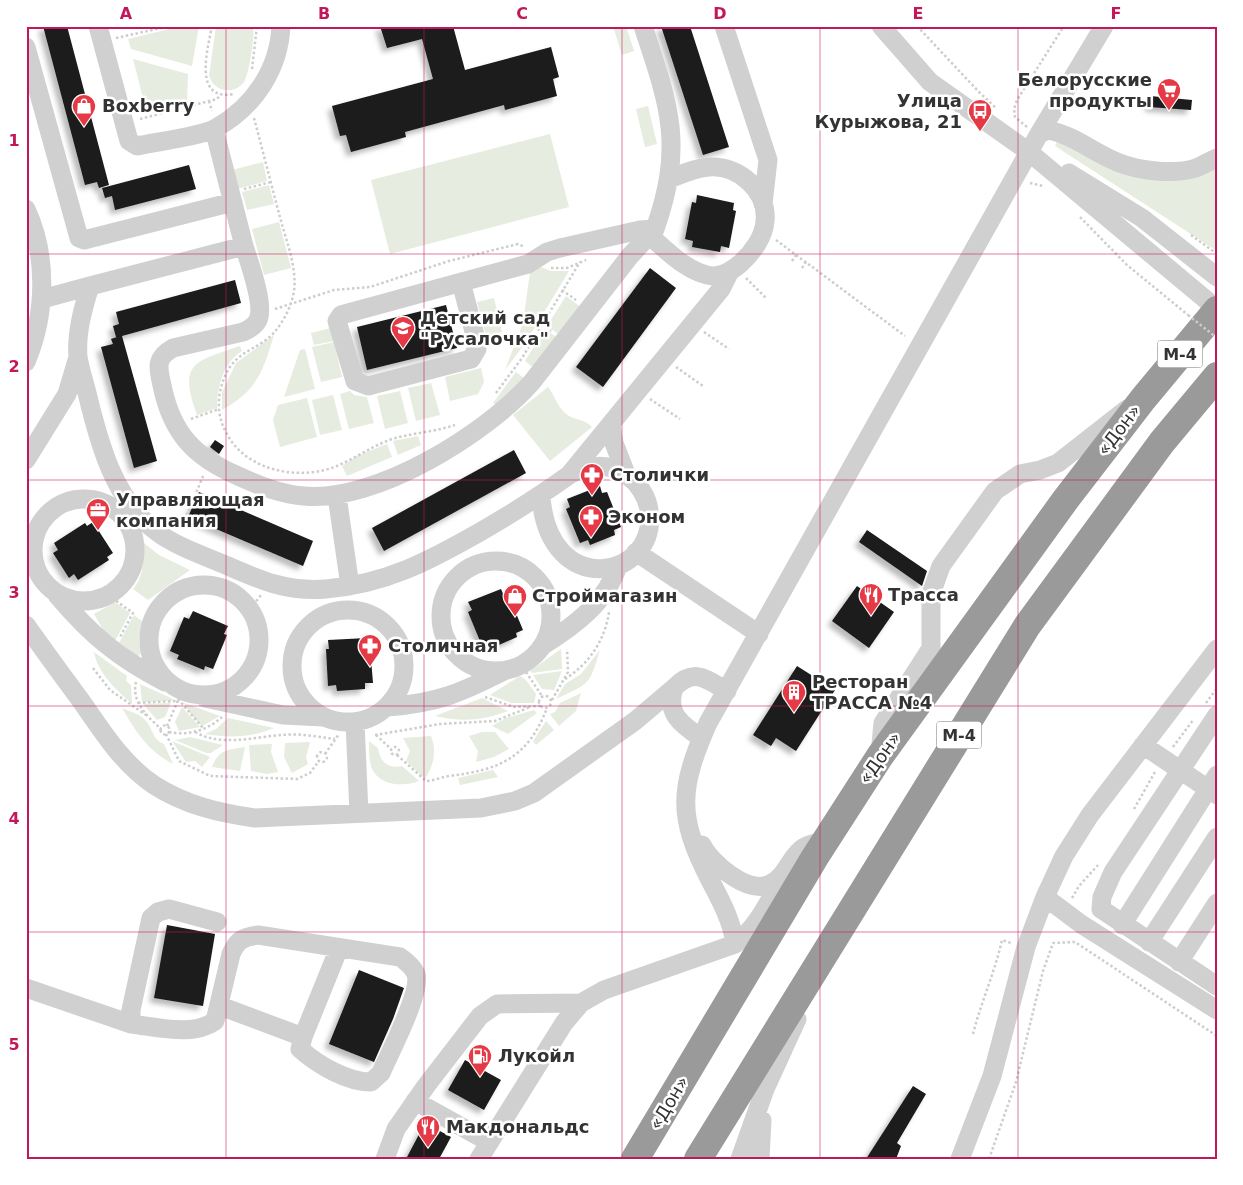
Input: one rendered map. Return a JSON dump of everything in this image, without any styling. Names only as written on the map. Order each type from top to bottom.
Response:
[{"type":"highway","name":"«Дон»","points":[[635,1159],[825,840],[880,756],[1066,499],[1143,399],[1217,310]]},
{"type":"highway","name":"М-4","points":[[698,1159],[1027,626],[1162,442],[1217,376]]},
{"type":"street","points":[[100,34],[129,141],[138,146],[214,130],[250,102],[269,75],[280,45],[282,26]]},
{"type":"street","points":[[214,130],[259,303],[258,320],[253,327],[243,332],[173,348],[164,353],[159,359],[159,368],[168,411],[184,439],[202,457],[210,462],[267,490],[304,496],[337,496],[370,486],[411,468],[457,444],[496,418],[532,382],[630,256],[652,232],[669,179],[672,156],[670,122],[665,91],[644,26]]},
{"type":"street","points":[[461,282],[477,343],[477,349],[471,359],[368,386],[355,381],[337,321],[339,316],[461,282],[528,264],[560,248],[640,230],[652,232],[695,270],[711,276],[721,276],[752,251],[766,222],[763,204],[768,160],[724,26]]},
{"type":"street","points":[[881,26],[930,82],[1028,152],[1217,310]]},
{"type":"street","points":[[735,944],[730,919],[695,851],[685,796],[687,775],[702,738],[758,634],[1028,152],[1104,26]]},
{"type":"street","points":[[26,47],[32,93],[79,238],[84,240],[232,197]]},
{"type":"street","points":[[1039,134],[1048,130],[1059,132],[1117,162],[1140,168],[1174,171],[1196,168],[1217,158]]},
{"type":"street","points":[[1028,152],[1078,178],[1142,218],[1193,246],[1217,277]]},
{"type":"street","points":[[669,179],[699,168],[725,168],[749,181],[763,204]]},
{"type":"street","points":[[26,209],[37,241],[42,299],[34,341],[26,362]]},
{"type":"street","points":[[42,299],[244,246]]},
{"type":"street","points":[[569,475],[720,290],[732,269]]},
{"type":"street","points":[[26,460],[67,394],[78,356],[82,312],[90,286]]},
{"type":"street","points":[[78,356],[100,445],[116,481],[135,510],[157,532],[270,584],[301,590],[350,586],[386,578],[425,563],[541,496],[578,470],[598,466],[612,468],[626,474],[641,489],[649,507],[649,527],[646,537],[636,552],[618,565],[603,569],[588,568],[570,561],[550,538],[542,512],[541,496]]},
{"type":"street","points":[[880,756],[883,723],[931,648],[931,594],[942,566],[995,491],[1020,474],[1040,470],[1058,462],[1084,444],[1111,419],[1143,399]]},
{"type":"street","points":[[611,425],[614,443],[626,474]]},
{"type":"street","points":[[337,496],[350,586]]},
{"type":"street","points":[[57,594],[70,600],[86,602],[108,595],[127,578],[134,559],[134,539],[130,529],[119,513],[102,502],[77,500],[54,509],[33,526],[34,562],[42,580],[57,594],[83,625],[112,651],[180,694],[283,715],[323,717],[356,727],[387,707],[394,698],[403,677],[404,660],[400,644],[388,627],[374,617],[359,611],[338,611],[318,618],[303,632],[294,650],[292,672],[298,694],[305,703],[323,717]]},
{"type":"street","points":[[636,552],[758,634]]},
{"type":"street","points":[[517,670],[497,670],[476,666],[458,655],[446,637],[442,616],[444,600],[450,586],[465,570],[475,565],[496,561],[517,565],[535,577],[547,594],[551,610],[550,626],[542,646]]},
{"type":"street","points":[[387,707],[418,705],[454,696],[517,670],[542,646],[568,630],[602,596],[612,583],[618,565]]},
{"type":"street","points":[[211,586],[236,595],[252,607],[256,620],[259,642],[256,658],[249,672],[234,687],[224,692],[203,695],[180,694],[158,670],[150,650],[150,628],[159,608],[166,600],[184,589],[211,586]]},
{"type":"street","points":[[26,625],[110,742],[132,768],[155,785],[181,800],[225,814],[255,818],[481,808],[515,801],[534,793],[635,721],[682,679],[694,675],[706,679],[727,691]]},
{"type":"street","points":[[960,1159],[992,1076],[1026,947],[1045,897],[1064,856],[1090,815],[1217,649]]},
{"type":"street","points":[[674,688],[670,700],[680,721]]},
{"type":"street","points":[[1214,977],[1179,962],[1101,909],[1102,897],[1113,872],[1217,715]]},
{"type":"street","points":[[635,721],[656,716],[669,717],[680,721],[702,738]]},
{"type":"street","points":[[356,727],[359,813]]},
{"type":"street","points":[[1122,925],[1214,786],[1180,770],[1143,745]]},
{"type":"street","points":[[688,820],[704,849],[718,865],[737,880],[754,885],[769,885],[784,875]]},
{"type":"street","points":[[1149,942],[1217,836]]},
{"type":"street","points":[[479,1159],[564,1022],[581,1003],[604,990],[735,944],[747,935],[756,923],[802,848],[825,840]]},
{"type":"street","points":[[1045,897],[1081,924],[1217,1010]]},
{"type":"street","points":[[1179,962],[1217,903]]},
{"type":"street","points":[[131,1024],[131,1010],[150,918],[158,912],[169,909],[217,922]]},
{"type":"street","points":[[26,988],[131,1024],[194,1030],[207,1027],[215,1021],[231,954],[235,944],[244,937],[258,935],[400,957],[410,965],[416,976],[414,996],[408,1014],[381,1073],[371,1082],[357,1082],[311,1059],[300,1049],[303,1037],[340,948]]},
{"type":"street","points":[[740,1159],[765,1089],[835,936]]},
{"type":"street","points":[[385,1159],[396,1129],[480,1016],[497,1004],[581,1003]]},
{"type":"street","points":[[220,1006],[303,1037]]},
{"type":"street","points":[[760,1159],[759,1140],[765,1089]]},
{"type":"street","points":[[415,1101],[489,1142]]},
{"type":"path","points":[[26,32],[33,26]]},
{"type":"path","points":[[100,34],[170,26]]},
{"type":"path","points":[[212,26],[204,70],[205,77],[214,90],[221,94],[236,93]]},
{"type":"path","points":[[251,76],[257,26]]},
{"type":"path","points":[[917,26],[979,92]]},
{"type":"path","points":[[1039,134],[1015,117],[1014,109],[1017,100],[1064,26]]},
{"type":"path","points":[[124,123],[217,99],[221,94]]},
{"type":"path","points":[[232,197],[271,182]]},
{"type":"path","points":[[1025,189],[1031,182],[1042,185],[1049,190]]},
{"type":"path","points":[[1076,214],[1150,285],[1217,338]]},
{"type":"path","points":[[763,230],[905,336]]},
{"type":"path","points":[[290,304],[334,290],[370,287],[449,261],[518,244],[527,248],[533,260]]},
{"type":"path","points":[[1193,246],[1217,254]]},
{"type":"path","points":[[792,261],[796,255]]},
{"type":"path","points":[[802,268],[806,262]]},
{"type":"path","points":[[732,269],[766,298]]},
{"type":"path","points":[[692,324],[729,350]]},
{"type":"path","points":[[664,360],[704,386]]},
{"type":"path","points":[[639,391],[680,419]]},
{"type":"path","points":[[176,424],[219,410]]},
{"type":"path","points":[[176,542],[210,462]]},
{"type":"path","points":[[108,595],[133,613],[112,651]]},
{"type":"path","points":[[565,679],[586,663],[595,652],[610,610]]},
{"type":"path","points":[[167,726],[170,729],[167,733],[179,761],[210,776],[297,779],[310,773],[319,761],[326,760],[325,754],[336,739],[356,727],[375,735],[391,749],[392,754],[397,755],[426,781],[494,768],[510,760],[536,733],[547,708],[565,679],[569,660],[566,642]]},
{"type":"path","points":[[93,668],[110,690],[146,715],[161,729],[162,733],[195,732],[227,712]]},
{"type":"path","points":[[517,670],[542,696],[547,695],[552,700]]},
{"type":"path","points":[[137,676],[134,687],[138,703],[146,715]]},
{"type":"path","points":[[138,703],[180,694]]},
{"type":"path","points":[[161,729],[167,726],[180,694]]},
{"type":"path","points":[[180,694],[203,728]]},
{"type":"path","points":[[482,695],[504,705],[541,706],[547,708]]},
{"type":"path","points":[[541,706],[539,700],[542,696]]},
{"type":"path","points":[[375,735],[432,725],[495,721],[530,707]]},
{"type":"path","points":[[195,732],[216,740],[237,740],[283,735],[336,739]]},
{"type":"path","points":[[391,749],[398,748],[397,755]]},
{"type":"path","points":[[319,761],[318,754],[325,754]]},
{"type":"path","points":[[973,1034],[982,1001],[995,972],[1002,940],[1048,955]]},
{"type":"path","points":[[989,1159],[1016,1082],[1043,971],[1053,944],[1074,942],[1217,1036]]},
{"type":"shaded area","points":[[182,26],[199,26],[192,66],[131,49],[128,39]]},
{"type":"shaded area","points":[[216,26],[253,26],[250,63],[246,78],[241,85],[232,90],[218,88],[209,76]]},
{"type":"shaded area","points":[[613,26],[626,26],[634,51],[622,55]]},
{"type":"shaded area","points":[[133,59],[188,74],[187,103],[147,114]]},
{"type":"shaded area","points":[[648,106],[657,144],[645,147],[636,109]]},
{"type":"shaded area","points":[[550,134],[569,207],[390,254],[371,180]]},
{"type":"shaded area","points":[[1058,139],[1130,175],[1217,155],[1217,251],[1055,146]]},
{"type":"shaded area","points":[[263,162],[267,181],[237,189],[232,170]]},
{"type":"shaded area","points":[[269,185],[274,204],[247,210],[242,192]]},
{"type":"shaded area","points":[[279,222],[291,268],[264,275],[252,229]]},
{"type":"shaded area","points":[[541,267],[551,271],[569,271],[526,342],[505,370],[523,323],[530,272]]},
{"type":"shaded area","points":[[566,296],[582,308],[561,336],[547,326]]},
{"type":"shaded area","points":[[494,298],[502,332],[486,336],[477,302]]},
{"type":"shaded area","points":[[331,328],[334,341],[314,345],[311,333]]},
{"type":"shaded area","points":[[545,329],[559,339],[534,368],[525,361]]},
{"type":"shaded area","points":[[274,335],[266,360],[257,379],[234,403],[222,410],[222,392],[236,363]]},
{"type":"shaded area","points":[[334,342],[342,377],[321,382],[312,347]]},
{"type":"shaded area","points":[[240,346],[242,351],[230,362],[222,376],[217,408],[197,415],[189,384],[190,374],[194,367],[211,356]]},
{"type":"shaded area","points":[[305,349],[315,389],[284,397],[300,350]]},
{"type":"shaded area","points":[[481,368],[484,382],[478,394],[450,401],[445,377]]},
{"type":"shaded area","points":[[516,372],[525,379],[499,407],[493,403]]},
{"type":"shaded area","points":[[431,383],[440,415],[416,421],[408,388]]},
{"type":"shaded area","points":[[548,387],[559,406],[567,415],[586,422],[592,427],[550,461],[513,415]]},
{"type":"shaded area","points":[[350,391],[354,395],[367,397],[374,423],[349,429],[340,394]]},
{"type":"shaded area","points":[[400,391],[408,423],[385,429],[377,396]]},
{"type":"shaded area","points":[[333,395],[342,430],[320,435],[312,400]]},
{"type":"shaded area","points":[[307,398],[317,437],[280,447],[273,420],[278,405]]},
{"type":"shaded area","points":[[418,436],[421,445],[398,455],[393,441]]},
{"type":"shaded area","points":[[387,444],[392,457],[347,476],[342,466],[357,456]]},
{"type":"shaded area","points":[[140,540],[159,555],[190,570],[148,600],[133,589],[140,578],[143,560],[137,542]]},
{"type":"shaded area","points":[[115,602],[130,613],[115,641],[105,633],[94,614]]},
{"type":"shaded area","points":[[134,615],[143,622],[139,641],[141,653],[138,657],[119,643]]},
{"type":"shaded area","points":[[561,649],[562,669],[532,673],[530,671]]},
{"type":"shaded area","points":[[600,650],[587,682],[576,690],[556,699],[565,684],[581,674]]},
{"type":"shaded area","points":[[94,652],[127,676],[126,681],[131,685],[132,704],[114,687],[104,674]]},
{"type":"shaded area","points":[[562,671],[554,690],[542,689],[533,675]]},
{"type":"shaded area","points":[[520,676],[526,680],[536,694],[534,703],[511,703],[490,695]]},
{"type":"shaded area","points":[[140,684],[173,699],[172,701],[142,702]]},
{"type":"shaded area","points":[[581,693],[576,711],[559,726],[550,714],[555,712],[560,703]]},
{"type":"shaded area","points":[[482,698],[508,711],[472,720],[435,716]]},
{"type":"shaded area","points":[[171,703],[165,717],[157,720],[143,704]]},
{"type":"shaded area","points":[[184,703],[220,716],[202,726],[191,715]]},
{"type":"shaded area","points":[[182,707],[200,727],[179,731],[175,722]]},
{"type":"shaded area","points":[[122,708],[147,722],[157,739],[164,744],[173,764],[156,753],[143,740]]},
{"type":"shaded area","points":[[534,710],[537,713],[508,734],[492,726],[506,718]]},
{"type":"shaded area","points":[[228,718],[274,728],[257,734],[240,736],[205,734],[216,729]]},
{"type":"shaded area","points":[[546,721],[554,730],[536,745],[533,741]]},
{"type":"shaded area","points":[[482,732],[495,732],[509,749],[494,757],[476,762],[478,751],[469,736]]},
{"type":"shaded area","points":[[431,736],[434,758],[425,779],[406,761],[410,751],[403,738]]},
{"type":"shaded area","points":[[190,737],[223,745],[211,753],[206,753],[175,740]]},
{"type":"shaded area","points":[[172,741],[210,757],[202,767],[195,761],[186,762]]},
{"type":"shaded area","points":[[369,741],[378,748],[383,761],[389,765],[402,766],[419,781],[393,784],[386,782],[376,775],[371,766]]},
{"type":"shaded area","points":[[310,742],[306,757],[308,764],[292,773],[284,757],[285,743]]},
{"type":"shaded area","points":[[272,744],[271,752],[278,772],[267,774],[251,771],[249,745]]},
{"type":"shaded area","points":[[245,747],[240,771],[212,767],[218,757],[225,751]]},
{"type":"shaded area","points":[[493,770],[498,777],[460,785],[458,778]]},
{"type":"building","points":[[43,26],[67,26],[109,185],[99,188],[97,182],[85,185]]},
{"type":"building","points":[[380,26],[453,26],[465,70],[551,47],[559,77],[553,79],[557,96],[505,110],[504,105],[405,132],[406,137],[351,152],[346,135],[340,136],[332,106],[433,79],[422,39],[387,48]]},
{"type":"building","points":[[661,26],[690,26],[729,147],[703,155]]},
{"type":"building","points":[[1150,96],[1192,100],[1191,110],[1149,107]]},
{"type":"building","points":[[189,165],[196,189],[115,210],[112,196],[105,198],[102,188]]},
{"type":"building","points":[[697,195],[734,203],[733,210],[736,211],[729,248],[721,246],[720,252],[692,247],[693,241],[685,239],[692,202],[696,203]]},
{"type":"building","points":[[650,268],[676,288],[603,387],[576,367]]},
{"type":"building","points":[[235,280],[241,303],[122,336],[157,461],[134,468],[101,347],[113,344],[111,339],[117,337],[113,326],[119,324],[116,312]]},
{"type":"building","points":[[446,305],[457,348],[367,370],[357,327]]},
{"type":"building","points":[[215,440],[224,446],[219,454],[210,447]]},
{"type":"building","points":[[514,450],[526,473],[384,551],[372,528]]},
{"type":"building","points":[[600,486],[602,493],[607,492],[621,527],[614,530],[615,535],[590,545],[588,540],[580,543],[566,509],[570,507],[567,499]]},
{"type":"building","points":[[199,492],[313,541],[303,566],[188,517]]},
{"type":"building","points":[[93,522],[113,553],[107,557],[109,560],[78,580],[74,574],[69,578],[53,553],[58,550],[54,543],[85,523],[87,526]]},
{"type":"building","points":[[867,530],[927,571],[922,586],[859,542]]},
{"type":"building","points":[[857,586],[894,612],[869,648],[832,621]]},
{"type":"building","points":[[501,589],[504,596],[508,594],[523,630],[516,633],[517,637],[492,648],[490,642],[482,646],[468,612],[472,610],[468,602]]},
{"type":"building","points":[[193,611],[228,626],[224,634],[227,635],[213,669],[205,666],[204,670],[177,659],[179,655],[170,651],[184,617],[189,619]]},
{"type":"building","points":[[367,638],[368,647],[370,647],[373,683],[365,683],[365,689],[337,691],[336,685],[328,686],[326,649],[329,649],[328,640]]},
{"type":"building","name":"Ресторан ТРАССА №4","points":[[797,666],[835,690],[796,751],[776,738],[771,746],[753,735]]},
{"type":"building","points":[[167,925],[215,934],[203,1006],[154,998]]},
{"type":"building","points":[[359,970],[404,988],[374,1062],[329,1044]]},
{"type":"building","points":[[465,1060],[501,1080],[484,1110],[448,1090]]},
{"type":"building","points":[[913,1086],[926,1094],[897,1143],[901,1146],[896,1159],[866,1159]]},
{"type":"building","name":"Макдональдс","points":[[425,1123],[451,1137],[439,1159],[406,1159]]},
{"type":"place","name":"Белорусские продукты","points":[[1169,111]]},
{"type":"place","name":"Boxberry","points":[[84,127]]},
{"type":"place","name":"Улица Курыжова, 21","points":[[980,132]]},
{"type":"place","name":"Детский сад \"Русалочка\"","points":[[403,349]]},
{"type":"place","name":"Столички","points":[[592,496]]},
{"type":"place","name":"Управляющая компания","points":[[98,531]]},
{"type":"place","name":"Эконом","points":[[591,538]]},
{"type":"place","name":"Трасса","points":[[871,616]]},
{"type":"place","name":"Строймагазин","points":[[515,617]]},
{"type":"place","name":"Столичная","points":[[370,667]]},
{"type":"place","name":"Ресторан ТРАССА №4","points":[[794,713]]},
{"type":"place","name":"Лукойл","points":[[480,1077]]},
{"type":"place","name":"Макдональдс","points":[[428,1148]]}]
